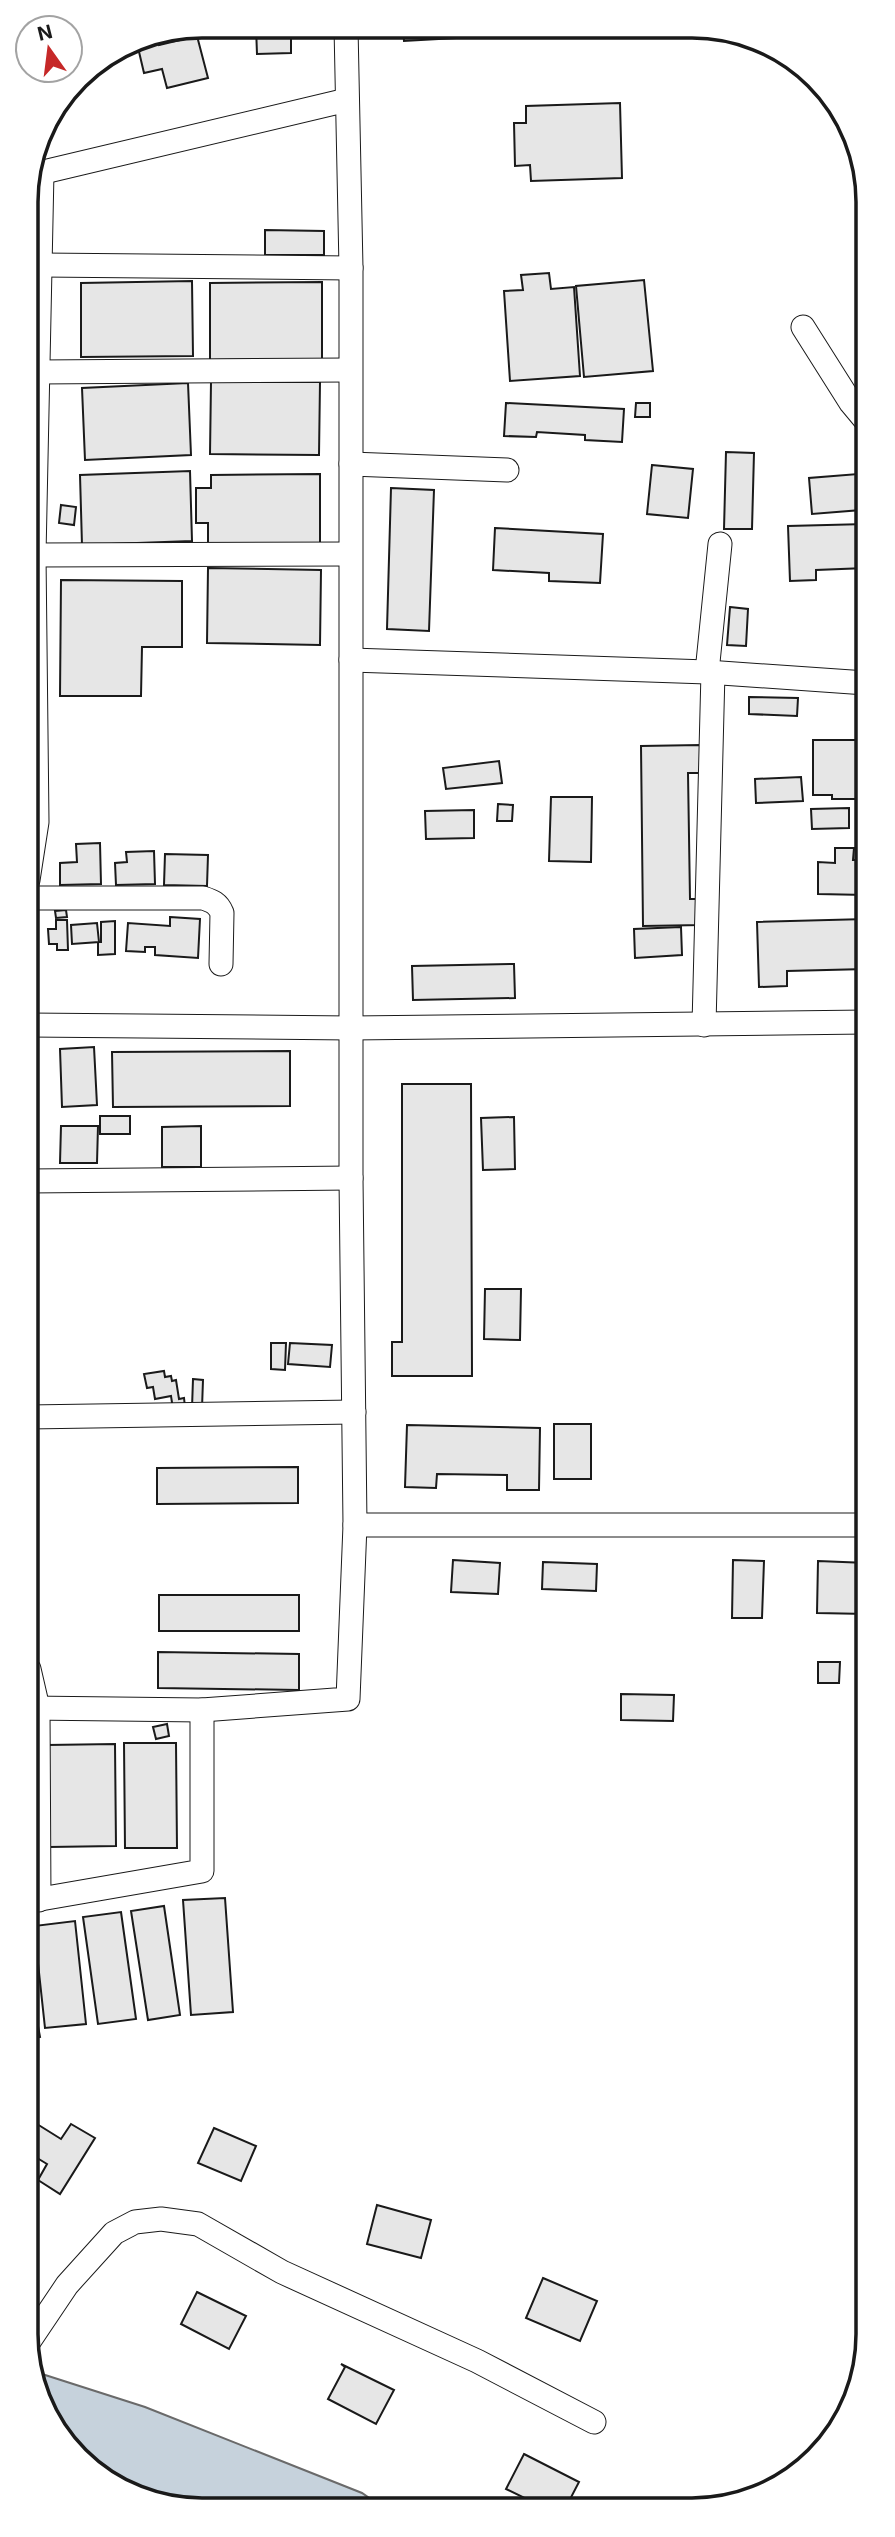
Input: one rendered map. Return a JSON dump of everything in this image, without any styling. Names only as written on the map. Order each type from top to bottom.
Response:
[{"type":"street","points":[[38,1708],[202,1710],[348,1699],[355,1525],[349,554],[351,268],[346,38]]},
{"type":"street","points":[[42,173],[347,100]]},
{"type":"street","points":[[39,228],[39,320]]},
{"type":"street","points":[[41,265],[351,268]]},
{"type":"street","points":[[803,327],[856,409]]},
{"type":"street","points":[[39,372],[349,370]]},
{"type":"street","points":[[351,464],[508,470]]},
{"type":"street","points":[[704,1025],[710,672],[720,544]]},
{"type":"street","points":[[39,555],[349,554]]},
{"type":"street","points":[[351,660],[710,672],[856,682]]},
{"type":"street","points":[[39,898],[203,898],[212,901],[219,906],[222,913],[221,964]]},
{"type":"street","points":[[39,1025],[351,1028],[856,1022]]},
{"type":"street","points":[[39,1181],[351,1178]]},
{"type":"street","points":[[38,1417],[354,1412]]},
{"type":"street","points":[[355,1525],[856,1525]]},
{"type":"street","points":[[38,1899],[202,1871],[202,1710]]},
{"type":"street","points":[[38,2328],[67,2285],[114,2233],[135,2222],[161,2219],[198,2224],[282,2272],[477,2361],[594,2422]]},
{"type":"shaded area","points":[[44,2375],[145,2407],[369,2498],[202,2498],[181,2497],[150,2490],[111,2471],[86,2451],[60,2417]]},
{"type":"building","points":[[198,38],[208,78],[167,88],[162,69],[144,73],[139,51],[159,44]]},
{"type":"building","points":[[256,38],[291,38],[291,53],[257,54]]},
{"type":"building","points":[[404,38],[456,38],[404,41]]},
{"type":"building","points":[[620,103],[622,178],[531,181],[530,165],[515,166],[514,123],[526,123],[526,106]]},
{"type":"building","points":[[265,230],[324,231],[324,255],[265,255]]},
{"type":"building","points":[[549,273],[551,289],[574,287],[580,376],[510,381],[504,291],[523,290],[521,275]]},
{"type":"building","points":[[644,280],[653,371],[584,377],[576,286]]},
{"type":"building","points":[[192,281],[193,356],[81,357],[81,283]]},
{"type":"building","points":[[322,282],[322,359],[210,360],[210,283]]},
{"type":"building","points":[[211,382],[320,382],[319,455],[210,454]]},
{"type":"building","points":[[188,383],[191,455],[85,460],[82,388]]},
{"type":"building","points":[[506,403],[624,409],[622,442],[585,440],[585,435],[537,432],[536,437],[504,436]]},
{"type":"building","points":[[636,403],[650,403],[650,417],[635,417]]},
{"type":"building","points":[[726,452],[754,453],[752,529],[724,529]]},
{"type":"building","points":[[652,465],[693,469],[688,518],[647,514]]},
{"type":"building","points":[[190,471],[192,541],[82,545],[80,475]]},
{"type":"building","points":[[320,474],[320,546],[208,546],[208,523],[196,523],[196,488],[211,488],[211,475]]},
{"type":"building","points":[[856,474],[856,510],[812,514],[809,478]]},
{"type":"building","points":[[391,488],[434,490],[429,631],[387,629]]},
{"type":"building","points":[[61,505],[76,507],[74,525],[59,523]]},
{"type":"building","points":[[856,524],[856,568],[816,570],[816,580],[790,581],[788,526]]},
{"type":"building","points":[[495,528],[603,534],[600,583],[549,581],[549,573],[493,570]]},
{"type":"building","points":[[208,568],[321,570],[320,645],[207,643]]},
{"type":"building","points":[[61,580],[182,581],[182,647],[142,647],[141,696],[60,696]]},
{"type":"building","points":[[730,607],[748,609],[746,646],[727,645]]},
{"type":"building","points":[[749,697],[798,698],[797,716],[749,714]]},
{"type":"building","points":[[813,740],[856,740],[856,799],[832,799],[832,795],[813,795]]},
{"type":"building","points":[[700,745],[701,773],[688,773],[690,899],[702,899],[702,925],[643,926],[641,746]]},
{"type":"building","points":[[499,761],[502,783],[446,789],[443,768]]},
{"type":"building","points":[[801,777],[803,801],[756,803],[755,779]]},
{"type":"building","points":[[551,797],[592,797],[591,862],[549,861]]},
{"type":"building","points":[[498,804],[513,805],[512,821],[497,821]]},
{"type":"building","points":[[849,808],[849,828],[812,829],[811,809]]},
{"type":"building","points":[[474,810],[474,838],[426,839],[425,811]]},
{"type":"building","points":[[100,843],[101,884],[60,885],[60,863],[77,862],[76,844]]},
{"type":"building","points":[[835,848],[854,848],[856,895],[818,894],[818,862],[835,863]]},
{"type":"building","points":[[154,851],[155,884],[116,885],[115,863],[127,862],[126,852]]},
{"type":"building","points":[[165,854],[208,855],[207,886],[164,885]]},
{"type":"building","points":[[66,910],[67,917],[56,918],[55,911]]},
{"type":"building","points":[[170,917],[200,919],[198,958],[155,955],[155,947],[145,947],[145,952],[126,951],[128,923],[170,926]]},
{"type":"building","points":[[856,919],[856,969],[787,971],[787,986],[759,987],[757,922]]},
{"type":"building","points":[[56,920],[67,920],[68,950],[57,950],[57,944],[49,944],[48,929],[56,929]]},
{"type":"building","points":[[115,921],[115,954],[98,955],[101,922]]},
{"type":"building","points":[[97,923],[99,942],[72,944],[71,925]]},
{"type":"building","points":[[681,927],[682,955],[635,958],[634,929]]},
{"type":"building","points":[[514,964],[515,998],[413,1000],[412,966]]},
{"type":"building","points":[[94,1047],[97,1105],[62,1107],[60,1049]]},
{"type":"building","points":[[290,1051],[290,1106],[113,1107],[112,1052]]},
{"type":"building","points":[[402,1084],[471,1084],[472,1376],[392,1376],[392,1342],[402,1342]]},
{"type":"building","points":[[100,1116],[130,1116],[130,1134],[100,1134]]},
{"type":"building","points":[[514,1117],[515,1169],[483,1170],[481,1118]]},
{"type":"building","points":[[61,1126],[98,1126],[97,1163],[60,1163]]},
{"type":"building","points":[[201,1126],[201,1167],[162,1167],[162,1127]]},
{"type":"building","points":[[485,1289],[521,1289],[520,1340],[484,1339]]},
{"type":"building","points":[[271,1343],[286,1343],[285,1370],[271,1369]]},
{"type":"building","points":[[290,1343],[332,1345],[330,1367],[288,1364]]},
{"type":"building","points":[[164,1371],[165,1377],[171,1376],[172,1381],[176,1380],[179,1399],[184,1398],[185,1407],[173,1409],[171,1396],[155,1399],[153,1387],[147,1388],[144,1374]]},
{"type":"building","points":[[193,1379],[203,1380],[202,1408],[192,1408]]},
{"type":"building","points":[[554,1424],[591,1424],[591,1479],[554,1479]]},
{"type":"building","points":[[407,1425],[540,1428],[539,1490],[507,1490],[507,1475],[437,1474],[436,1488],[405,1487]]},
{"type":"building","points":[[298,1467],[298,1503],[157,1504],[157,1468]]},
{"type":"building","points":[[453,1560],[500,1563],[498,1594],[451,1592]]},
{"type":"building","points":[[733,1560],[764,1561],[762,1618],[732,1618]]},
{"type":"building","points":[[818,1561],[856,1563],[856,1614],[817,1613]]},
{"type":"building","points":[[543,1562],[597,1564],[596,1591],[542,1589]]},
{"type":"building","points":[[159,1595],[299,1595],[299,1631],[159,1631]]},
{"type":"building","points":[[158,1652],[299,1654],[299,1690],[158,1688]]},
{"type":"building","points":[[818,1662],[840,1662],[839,1683],[818,1683]]},
{"type":"building","points":[[621,1694],[674,1695],[673,1721],[621,1720]]},
{"type":"building","points":[[167,1724],[169,1736],[156,1739],[153,1727]]},
{"type":"building","points":[[124,1743],[176,1743],[177,1848],[125,1848]]},
{"type":"building","points":[[115,1744],[116,1846],[49,1847],[47,1745]]},
{"type":"building","points":[[225,1898],[233,2012],[191,2015],[183,1900]]},
{"type":"building","points":[[164,1906],[180,2015],[148,2020],[131,1911]]},
{"type":"building","points":[[121,1912],[136,2019],[98,2024],[83,1917]]},
{"type":"building","points":[[75,1921],[86,2024],[45,2028],[38,1965],[38,1925]]},
{"type":"building","points":[[71,2124],[95,2138],[60,2194],[38,2180],[47,2164],[38,2159],[38,2125],[61,2139]]},
{"type":"building","points":[[214,2128],[256,2146],[241,2181],[198,2163]]},
{"type":"building","points":[[377,2205],[431,2220],[421,2258],[367,2244]]},
{"type":"building","points":[[543,2278],[597,2301],[580,2341],[526,2318]]},
{"type":"building","points":[[197,2292],[246,2316],[229,2349],[181,2324]]},
{"type":"building","points":[[341,2364],[394,2390],[376,2424],[328,2399],[345,2367]]},
{"type":"building","points":[[524,2454],[579,2482],[571,2498],[524,2498],[506,2489]]}]
